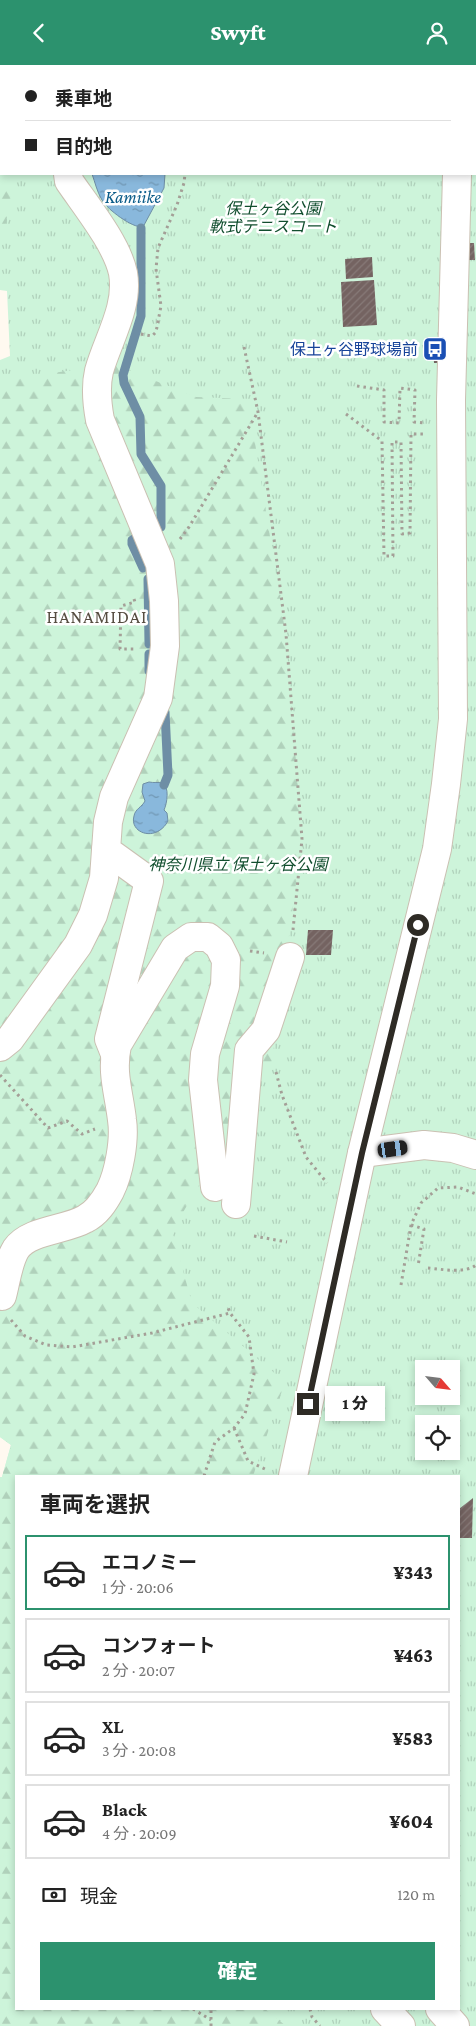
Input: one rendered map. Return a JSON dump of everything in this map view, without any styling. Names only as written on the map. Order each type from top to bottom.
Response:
[{"type":"street","points":[[0,1047],[10,1039],[78,945],[93,915],[104,879],[108,822],[114,797],[158,699],[165,646],[164,601],[160,564],[100,420],[97,405],[96,389],[99,372],[123,302],[122,272],[113,247],[69,181],[68,175]]},
{"type":"street","points":[[283,1474],[437,849],[453,719],[464,558],[451,400],[457,175]]},
{"type":"street","points":[[106,850],[149,881],[109,1039],[116,1054]]},
{"type":"street","points":[[2,1296],[11,1260],[17,1247],[30,1237],[85,1219],[101,1207],[111,1188],[121,1154],[123,1122],[115,1078],[114,1061],[116,1054],[123,1033],[175,948],[191,937],[208,937],[219,946],[226,960],[225,986],[205,1054],[203,1080],[215,1187]]},
{"type":"street","points":[[236,1204],[249,1050],[266,1030],[290,957]]},
{"type":"street","points":[[362,1153],[424,1145],[453,1147],[476,1155]]},
{"type":"street","points":[[386,2010],[401,2026]]},
{"type":"street","points":[[441,2010],[455,2026]]},
{"type":"path","points":[[146,336],[152,336],[156,332],[161,305],[156,269],[158,248],[177,205],[184,183],[184,175]]},
{"type":"path","points":[[219,946],[290,957],[302,839],[286,633],[258,412],[244,347]]},
{"type":"path","points":[[357,386],[384,390],[384,422],[399,423],[400,388],[414,390],[414,422]]},
{"type":"path","points":[[189,527],[258,412]]},
{"type":"path","points":[[346,414],[382,441],[384,556],[394,556],[392,442],[401,442],[402,534],[410,533],[410,434],[425,434]]},
{"type":"path","points":[[134,595],[135,602],[120,606],[120,649],[138,649]]},
{"type":"path","points":[[266,1030],[282,1095],[306,1157],[332,1188]]},
{"type":"path","points":[[0,1074],[48,1128],[67,1121],[82,1134]]},
{"type":"path","points":[[401,1285],[411,1225],[421,1203],[438,1189],[458,1187],[476,1193]]},
{"type":"path","points":[[411,1225],[424,1229],[418,1266]]},
{"type":"path","points":[[254,1236],[287,1242]]},
{"type":"path","points":[[428,1268],[472,1268],[476,1265]]},
{"type":"path","points":[[2,1296],[8,1317],[25,1336],[46,1345],[72,1347],[152,1333],[230,1313]]},
{"type":"path","points":[[204,1475],[216,1442],[234,1428],[245,1414],[254,1375],[249,1337],[230,1313],[227,1305]]},
{"type":"path","points":[[234,1428],[248,1461],[283,1474]]},
{"type":"path","points":[[194,2010],[211,2019]]},
{"type":"path","points":[[211,2010],[211,2025]]},
{"type":"path","points":[[310,2010],[312,2017],[320,2026]]},
{"type":"green space","name":"神奈川県立 保土ヶ谷公園","points":[[0,175],[476,175],[476,2026],[0,2026],[0,1477],[2,1477],[11,1445],[0,1437],[0,360],[10,356],[7,291],[0,290]]},
{"type":"green space","points":[[0,175],[15,175],[0,255]]},
{"type":"green space","points":[[113,364],[196,397],[248,399],[286,637],[302,839],[272,1061],[172,1231],[192,1303],[285,1382],[253,1475],[15,1475],[15,2010],[266,2010],[286,2026],[0,2026],[0,1477],[2,1477],[11,1445],[0,1437],[0,381]]},
{"type":"water","name":"Kamiike","points":[[92,175],[165,175],[164,188],[143,227],[127,222],[115,213],[105,204],[99,194]]},
{"type":"water","points":[[149,782],[162,783],[167,791],[164,810],[167,813],[168,821],[163,828],[151,834],[139,831],[134,822],[136,812],[145,801],[142,792],[143,784]]},
{"type":"building","points":[[467,243],[474,243],[475,260],[467,260]]},
{"type":"building","points":[[372,257],[373,277],[346,279],[345,259]]},
{"type":"building","points":[[374,280],[377,325],[343,327],[341,282]]},
{"type":"building","points":[[433,348],[440,348],[440,363],[434,363]]},
{"type":"building","points":[[308,930],[333,930],[331,955],[306,955]]},
{"type":"building","points":[[473,1498],[472,1538],[460,1538],[460,1508]]},
{"type":"waterway","points":[[141,228],[141,316],[123,375],[124,383],[140,417],[141,454],[161,486],[161,527]]},
{"type":"waterway","points":[[137,537],[132,540],[132,544],[143,568]]},
{"type":"waterway","points":[[148,579],[149,644]]},
{"type":"waterway","points":[[149,654],[149,671]]},
{"type":"waterway","points":[[164,785],[168,775],[165,712]]},
{"type":"place","name":"保土ヶ谷野球場前","points":[[435,349]]},
{"type":"district","name":"HANAMIDAI","points":[[97,617]]},
{"type":"route","points":[[308,1404],[362,1153],[418,925]]},
{"type":"park label","name":"保土ヶ谷公園 軟式テニスコート","points":[[273,217]]}]
